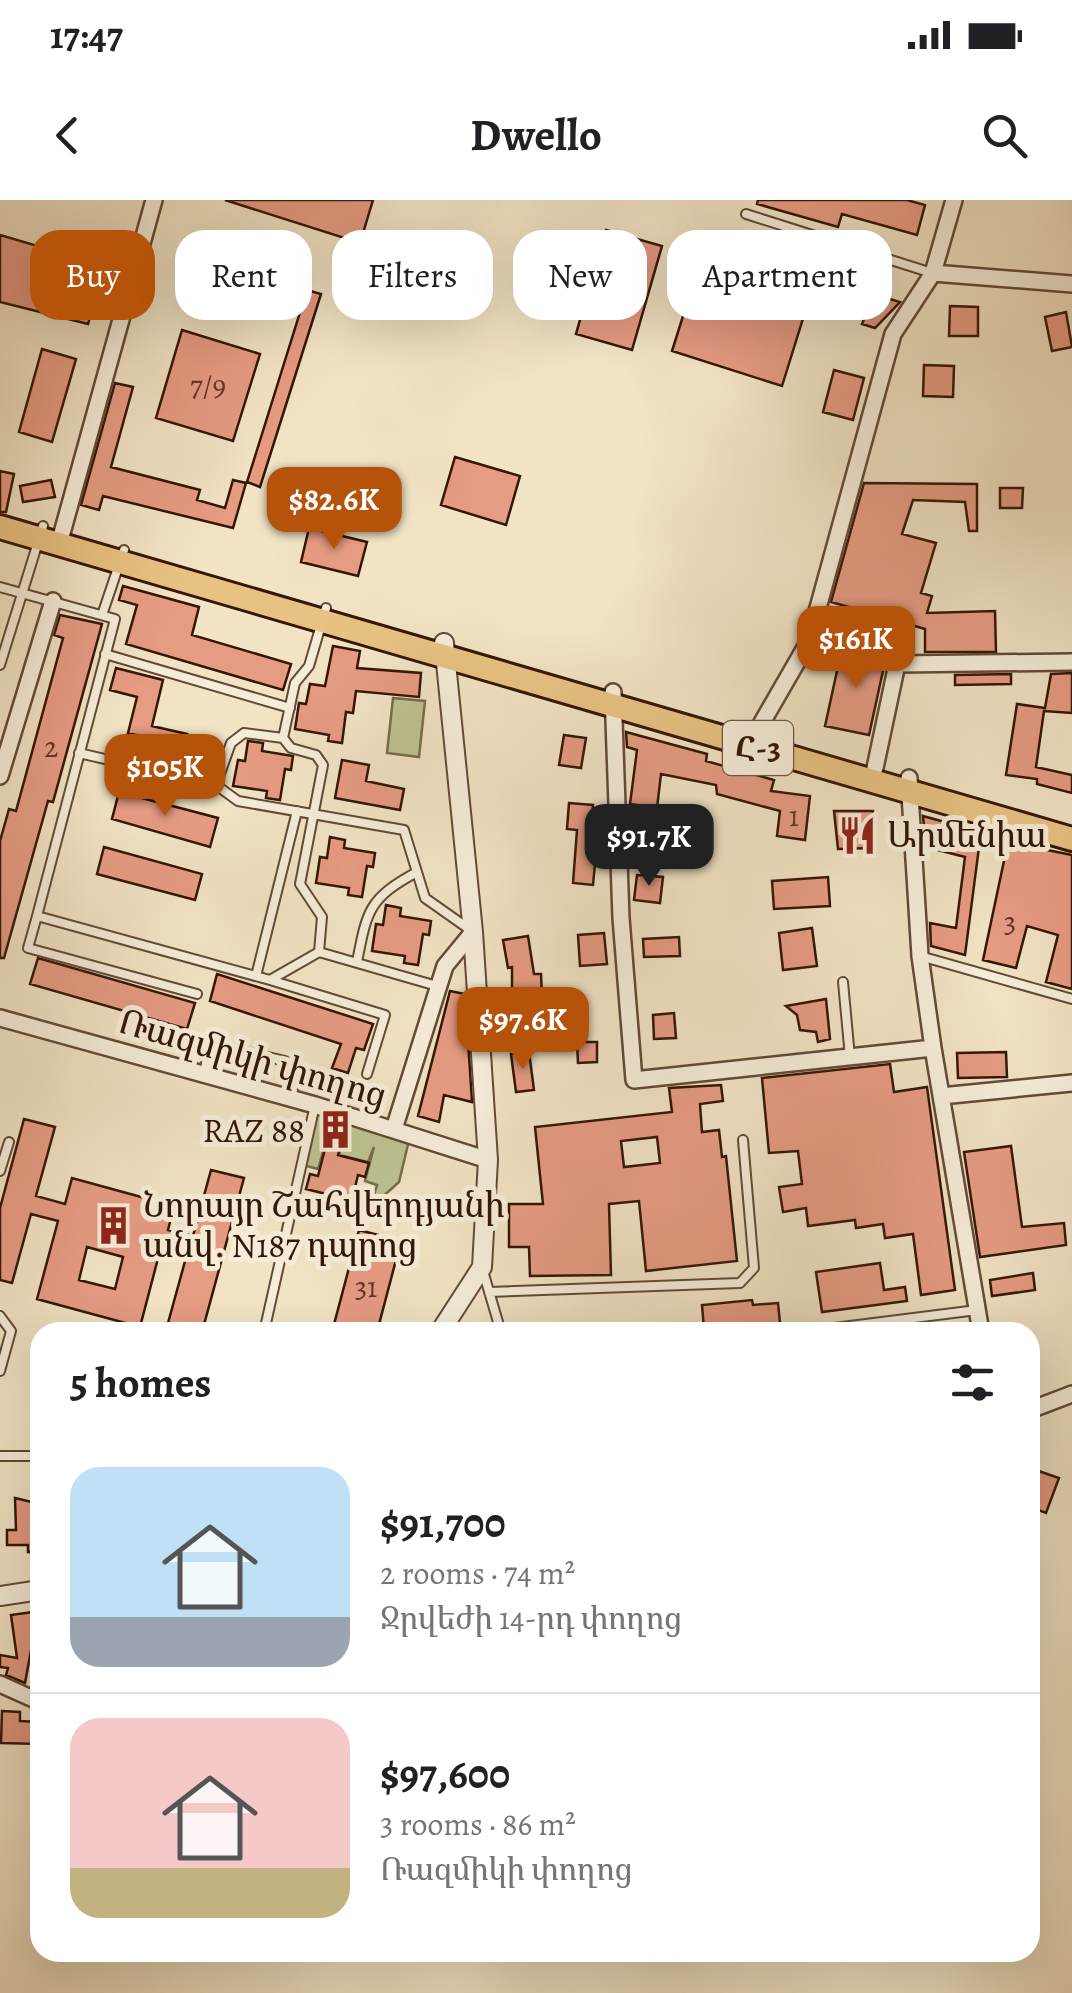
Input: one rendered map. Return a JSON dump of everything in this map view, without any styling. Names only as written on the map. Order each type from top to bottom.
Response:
[{"type":"main road","name":"Հ-3","points":[[0,513],[51,535]]},
{"type":"main road","name":"Հ-3","points":[[0,527],[51,535],[445,648],[910,785],[1072,839]]},
{"type":"main road","name":"Հ-3","points":[[613,698],[756,733],[874,768],[910,785],[1072,825]]},
{"type":"street","points":[[51,535],[154,200]]},
{"type":"street","points":[[756,733],[809,641],[893,334],[933,273],[954,200]]},
{"type":"street","points":[[933,273],[1072,284]]},
{"type":"street","points":[[1,769],[53,601]]},
{"type":"street","points":[[445,648],[473,932],[488,1160],[482,1266],[446,1322]]},
{"type":"street","points":[[874,768],[897,664],[1072,662]]},
{"type":"street","points":[[613,698],[621,918],[634,1080],[933,1048]]},
{"type":"street","points":[[910,785],[920,956],[979,1322]]},
{"type":"street","points":[[394,1128],[445,966],[473,932]]},
{"type":"street","name":"Ռազմիկի փողոց","points":[[0,1018],[315,1105],[488,1160]]},
{"type":"street","points":[[941,1096],[1072,1083]]},
{"type":"street","points":[[1040,1406],[1072,1394]]},
{"type":"street","points":[[0,1596],[30,1592]]},
{"type":"street","points":[[0,1684],[30,1698]]},
{"type":"lane","points":[[746,214],[933,273]]},
{"type":"lane","points":[[0,665],[22,594],[51,535]]},
{"type":"lane","points":[[102,615],[122,555]]},
{"type":"lane","points":[[0,588],[115,619],[28,948],[197,994]]},
{"type":"lane","points":[[283,738],[295,683],[309,666],[324,614]]},
{"type":"lane","points":[[106,654],[290,708]]},
{"type":"lane","points":[[216,785],[231,742],[244,733],[283,738],[291,748],[316,755],[323,765],[300,884],[322,917],[319,952]]},
{"type":"lane","points":[[80,753],[216,785],[238,801],[404,830],[425,898],[473,932]]},
{"type":"lane","points":[[256,976],[297,811]]},
{"type":"lane","points":[[356,962],[368,908],[388,887],[417,872]]},
{"type":"lane","points":[[37,916],[384,1014],[367,1074]]},
{"type":"lane","points":[[270,980],[319,952],[437,986]]},
{"type":"lane","points":[[920,956],[1072,998]]},
{"type":"lane","points":[[843,982],[850,1057]]},
{"type":"lane","points":[[204,1074],[208,1052],[218,1045],[292,1064],[292,1099]]},
{"type":"lane","points":[[252,1088],[259,1055]]},
{"type":"lane","points":[[266,1322],[315,1105]]},
{"type":"lane","points":[[490,1292],[740,1283],[754,1268],[743,1140]]},
{"type":"lane","points":[[0,1171],[9,1142]]},
{"type":"lane","points":[[482,1266],[498,1322]]},
{"type":"lane","points":[[882,1322],[977,1310]]},
{"type":"lane","points":[[0,1316],[11,1331],[0,1371]]},
{"type":"lane","points":[[0,1456],[30,1456]]},
{"type":"green space","points":[[393,698],[425,701],[419,757],[387,753]]},
{"type":"green space","points":[[316,1108],[410,1136],[399,1182],[368,1210],[363,1210],[366,1197],[373,1198],[377,1185],[365,1181],[374,1147],[368,1162],[339,1155],[340,1149],[325,1145],[318,1169],[303,1165]]},
{"type":"building","points":[[225,200],[373,200],[364,230],[332,230],[332,234]]},
{"type":"building","points":[[758,200],[907,200],[925,205],[917,235],[842,214],[838,227],[757,204]]},
{"type":"building","points":[[0,235],[30,244],[30,310],[0,302]]},
{"type":"building","points":[[647,242],[662,246],[647,298]]},
{"type":"building","points":[[312,291],[321,294],[260,487],[247,482],[298,320],[312,320]]},
{"type":"building","points":[[950,306],[978,307],[978,336],[949,336]]},
{"type":"building","points":[[1066,312],[1072,347],[1052,351],[1045,317]]},
{"type":"building","points":[[580,320],[641,320],[632,350],[576,334]]},
{"type":"building","points":[[682,320],[803,320],[782,386],[672,351]]},
{"type":"building","points":[[864,320],[883,320],[875,328],[862,324]]},
{"type":"building","points":[[182,330],[260,354],[233,441],[156,418]]},
{"type":"building","points":[[42,349],[76,359],[52,442],[19,432]]},
{"type":"building","points":[[924,365],[954,366],[953,397],[923,396]]},
{"type":"building","points":[[834,370],[864,378],[853,420],[823,412]]},
{"type":"building","points":[[115,383],[133,387],[111,467],[200,490],[197,500],[225,508],[233,480],[246,483],[233,528],[103,496],[99,510],[81,505]]},
{"type":"building","points":[[455,457],[520,476],[506,525],[441,505]]},
{"type":"building","points":[[0,471],[14,474],[6,512],[0,512]]},
{"type":"building","points":[[51,480],[55,497],[23,502],[20,486]]},
{"type":"building","points":[[864,483],[977,484],[977,531],[969,531],[965,502],[913,500],[902,534],[936,543],[921,593],[932,596],[927,613],[995,611],[996,652],[925,652],[925,629],[831,602]]},
{"type":"building","points":[[1000,488],[1023,488],[1022,508],[1000,508]]},
{"type":"building","points":[[309,528],[367,542],[358,576],[301,562]]},
{"type":"building","points":[[123,586],[199,607],[192,635],[291,664],[283,690],[126,644],[137,605],[119,600]]},
{"type":"building","points":[[60,615],[102,624],[53,802],[48,801],[4,958],[0,958],[0,841],[9,809],[16,811],[63,638],[54,635]]},
{"type":"building","points":[[333,646],[360,651],[357,668],[421,673],[419,697],[356,691],[353,713],[346,712],[342,743],[328,741],[329,735],[295,729],[299,703],[306,704],[310,684],[325,686]]},
{"type":"building","points":[[842,648],[886,657],[869,735],[825,726]]},
{"type":"building","points":[[116,668],[163,680],[152,726],[187,734],[178,769],[147,761],[152,739],[128,733],[137,697],[110,690]]},
{"type":"building","points":[[1072,673],[1072,713],[1044,711],[1036,767],[1072,775],[1072,793],[1037,784],[1037,779],[1006,775],[1017,704],[1045,708],[1051,674]]},
{"type":"building","points":[[1011,674],[1011,684],[955,685],[955,675]]},
{"type":"building","points":[[626,732],[707,754],[706,761],[774,780],[771,791],[810,796],[805,840],[777,836],[780,811],[717,794],[716,785],[661,774],[657,808],[630,804],[637,750],[627,747]]},
{"type":"building","points":[[564,735],[586,738],[581,768],[559,765]]},
{"type":"building","points":[[248,741],[263,743],[262,751],[293,756],[291,770],[285,769],[280,800],[266,798],[267,791],[233,786],[238,760],[245,761]]},
{"type":"building","points":[[342,760],[369,765],[366,781],[404,789],[400,810],[335,798]]},
{"type":"building","points":[[119,792],[218,818],[210,847],[112,819]]},
{"type":"building","points":[[569,803],[593,805],[589,853],[596,853],[593,885],[573,883],[577,830],[567,829]]},
{"type":"building","points":[[834,811],[873,811],[873,848],[838,849]]},
{"type":"building","points":[[923,816],[981,832],[965,955],[931,946],[930,923],[956,928],[965,857],[926,847]]},
{"type":"building","points":[[330,837],[345,840],[344,848],[375,853],[373,867],[367,866],[362,897],[348,895],[349,888],[316,883],[320,857],[327,858]]},
{"type":"building","points":[[1008,842],[1072,855],[1072,989],[1046,982],[1058,935],[1027,926],[1016,968],[983,960]]},
{"type":"building","points":[[104,847],[202,874],[195,900],[97,874]]},
{"type":"building","points":[[637,875],[663,877],[660,903],[634,900]]},
{"type":"building","points":[[828,877],[830,906],[774,909],[772,881]]},
{"type":"building","points":[[386,905],[401,908],[400,916],[431,921],[429,935],[423,934],[418,965],[404,963],[405,956],[372,951],[376,924],[383,925]]},
{"type":"building","points":[[812,928],[817,966],[783,970],[779,933]]},
{"type":"building","points":[[604,933],[607,964],[580,966],[578,935]]},
{"type":"building","points":[[528,936],[534,974],[541,974],[542,996],[512,997],[512,967],[508,968],[503,940]]},
{"type":"building","points":[[679,937],[680,956],[644,957],[643,939]]},
{"type":"building","points":[[38,958],[195,1003],[187,1029],[30,984]]},
{"type":"building","points":[[217,974],[373,1024],[364,1050],[356,1048],[348,1073],[332,1068],[341,1044],[210,1001]]},
{"type":"building","points":[[450,991],[465,994],[472,1102],[444,1095],[439,1122],[418,1116]]},
{"type":"building","points":[[826,999],[830,1039],[818,1042],[816,1032],[800,1030],[797,1015],[786,1006]]},
{"type":"building","points":[[674,1013],[676,1038],[654,1039],[653,1015]]},
{"type":"building","points":[[577,1042],[597,1042],[597,1062],[578,1063]]},
{"type":"building","points":[[529,1052],[534,1090],[516,1092],[511,1054]]},
{"type":"building","points":[[1006,1052],[1007,1077],[958,1078],[957,1053]]},
{"type":"building","points":[[890,1064],[894,1092],[927,1087],[955,1290],[921,1295],[913,1234],[885,1238],[883,1224],[856,1228],[855,1220],[808,1226],[806,1208],[783,1212],[779,1187],[802,1184],[798,1151],[769,1153],[762,1078]]},
{"type":"building","points":[[721,1085],[723,1101],[700,1104],[702,1132],[719,1130],[722,1157],[726,1156],[737,1261],[646,1271],[639,1201],[609,1204],[611,1275],[530,1276],[529,1247],[509,1247],[509,1204],[543,1204],[535,1127],[672,1112],[669,1088]],"holes":[[[657,1137],[660,1163],[624,1167],[621,1141]]]},
{"type":"building","name":"Նորայր Շահվերդյանի անվ. N187 դպրոց","points":[[24,1119],[55,1127],[36,1196],[65,1204],[72,1178],[174,1206],[168,1230],[193,1236],[211,1170],[244,1178],[205,1322],[168,1322],[187,1254],[161,1247],[141,1322],[122,1322],[37,1299],[58,1221],[31,1214],[12,1283],[0,1280],[0,1208]],"holes":[[[87,1247],[123,1257],[115,1289],[79,1280]]]},
{"type":"building","points":[[326,1145],[340,1149],[338,1155],[369,1163],[365,1177],[358,1175],[350,1208],[324,1201],[326,1194],[306,1189],[310,1174],[318,1176]]},
{"type":"building","points":[[1011,1146],[1022,1227],[1064,1223],[1066,1245],[980,1257],[964,1152]]},
{"type":"building","points":[[359,1230],[401,1241],[380,1322],[335,1322]]},
{"type":"building","points":[[880,1263],[884,1290],[905,1287],[907,1301],[822,1312],[816,1272]]},
{"type":"building","points":[[1033,1273],[1035,1290],[992,1296],[990,1280]]},
{"type":"building","points":[[752,1300],[753,1305],[778,1303],[780,1322],[703,1322],[702,1305]]},
{"type":"building","points":[[1040,1471],[1059,1478],[1046,1513],[1040,1511]]},
{"type":"building","points":[[15,1498],[30,1502],[30,1552],[28,1545],[7,1545],[7,1530],[16,1530]]},
{"type":"building","points":[[30,1612],[30,1656],[25,1683],[6,1675],[8,1668],[0,1667],[0,1655],[17,1658],[11,1615]]},
{"type":"building","points":[[2,1711],[20,1712],[20,1721],[30,1722],[30,1744],[1,1743]]},
{"type":"place","name":"Արմենիա","points":[[857,835]]},
{"type":"place","name":"RAZ 88","points":[[335,1130]]},
{"type":"place","name":"Նորայր Շահվերդյանի անվ. N187 դպրոց","points":[[113,1225]]}]
